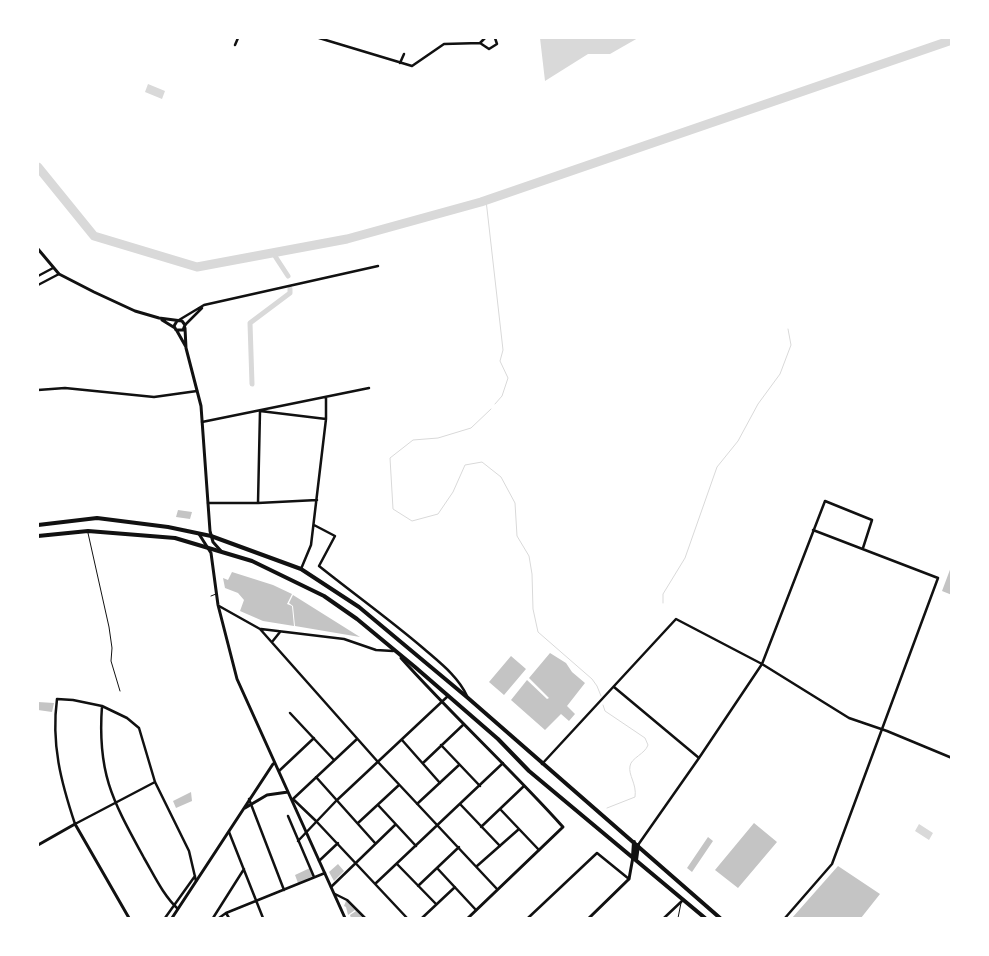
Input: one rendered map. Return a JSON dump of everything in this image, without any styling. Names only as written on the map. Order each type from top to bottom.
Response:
[{"type":"main road","points":[[38,525],[96,518],[119,519],[211,536],[301,569],[359,607],[468,698],[720,918]]},
{"type":"main road","points":[[38,536],[88,531],[175,538],[209,546],[252,561],[324,596],[395,651],[498,739],[529,772],[705,918]]},
{"type":"main road","points":[[635,858],[636,844]]},
{"type":"street","points":[[235,45],[238,38]]},
{"type":"street","points":[[319,38],[413,66],[444,44],[480,42],[485,38]]},
{"type":"street","points":[[480,42],[489,49],[496,44],[496,38]]},
{"type":"street","points":[[400,63],[404,54]]},
{"type":"street","points":[[38,249],[59,274],[120,305],[159,318],[178,321],[185,327],[186,348],[198,391],[202,422],[211,536],[221,551]]},
{"type":"street","points":[[176,330],[178,321],[204,305],[378,266]]},
{"type":"street","points":[[38,276],[53,268]]},
{"type":"street","points":[[38,285],[59,274]]},
{"type":"street","points":[[176,330],[185,327],[204,305]]},
{"type":"street","points":[[159,318],[176,330],[186,348]]},
{"type":"street","points":[[38,390],[65,388],[154,397],[198,391]]},
{"type":"street","points":[[202,422],[369,388]]},
{"type":"street","points":[[301,569],[311,549],[326,419],[326,397]]},
{"type":"street","points":[[260,411],[326,419]]},
{"type":"street","points":[[258,503],[260,411]]},
{"type":"street","points":[[208,503],[318,500]]},
{"type":"street","points":[[636,844],[700,758],[762,664],[824,501],[872,520],[863,548]]},
{"type":"street","points":[[314,525],[335,536],[320,567],[382,613],[432,656],[460,682],[468,698]]},
{"type":"street","points":[[785,918],[832,864],[938,577],[813,530]]},
{"type":"street","points":[[197,533],[209,546],[218,605],[237,679],[288,792],[407,918]]},
{"type":"street","points":[[218,605],[260,629],[357,739],[498,890]]},
{"type":"street","points":[[542,764],[676,619],[762,664],[849,718],[882,729],[952,758]]},
{"type":"street","points":[[260,629],[344,639],[376,650],[395,651],[442,703],[563,828],[468,918]]},
{"type":"street","points":[[272,642],[275,636],[281,632]]},
{"type":"street","points":[[614,687],[700,758]]},
{"type":"street","points":[[298,841],[336,801],[448,696]]},
{"type":"street","points":[[128,918],[75,824],[61,784],[56,760],[57,699],[102,706],[134,723],[141,734],[154,782],[189,849],[196,881]]},
{"type":"street","points":[[102,706],[100,747],[104,772],[114,803],[152,873],[178,909]]},
{"type":"street","points":[[290,713],[334,760]]},
{"type":"street","points":[[422,763],[464,724]]},
{"type":"street","points":[[278,772],[314,738]]},
{"type":"street","points":[[293,799],[357,739]]},
{"type":"street","points":[[402,740],[440,783]]},
{"type":"street","points":[[441,745],[480,786]]},
{"type":"street","points":[[172,918],[274,763]]},
{"type":"street","points":[[375,884],[503,764]]},
{"type":"street","points":[[417,804],[459,765]]},
{"type":"street","points":[[316,778],[376,843]]},
{"type":"street","points":[[38,844],[154,782]]},
{"type":"street","points":[[357,824],[399,785]]},
{"type":"street","points":[[481,826],[524,786]]},
{"type":"street","points":[[242,809],[275,793],[288,792]]},
{"type":"street","points":[[249,799],[284,890]]},
{"type":"street","points":[[293,799],[345,918]]},
{"type":"street","points":[[460,804],[500,846]]},
{"type":"street","points":[[378,805],[416,846]]},
{"type":"street","points":[[500,808],[540,851]]},
{"type":"street","points":[[288,816],[314,877]]},
{"type":"street","points":[[331,887],[395,825]]},
{"type":"street","points":[[477,866],[519,829]]},
{"type":"street","points":[[228,831],[263,918]]},
{"type":"street","points":[[319,861],[338,843]]},
{"type":"street","points":[[418,886],[458,847]]},
{"type":"street","points":[[528,918],[597,853],[629,880]]},
{"type":"street","points":[[590,918],[629,880],[635,858]]},
{"type":"street","points":[[397,864],[436,904]]},
{"type":"street","points":[[214,918],[244,868]]},
{"type":"street","points":[[437,868],[476,910]]},
{"type":"street","points":[[219,918],[256,900],[325,873]]},
{"type":"street","points":[[165,918],[195,876]]},
{"type":"street","points":[[422,918],[455,886]]},
{"type":"street","points":[[334,894],[349,902],[365,918]]},
{"type":"street","points":[[664,918],[683,900]]},
{"type":"street","points":[[226,913],[229,918]]},
{"type":"lane","points":[[88,531],[109,627],[112,648],[111,661],[120,691]]},
{"type":"lane","points":[[212,596],[216,593]]},
{"type":"lane","points":[[678,918],[683,900]]},
{"type":"shaded area","points":[[540,38],[638,38],[610,54],[588,54],[545,81]]},
{"type":"shaded area","points":[[148,84],[165,91],[162,99],[145,92]]},
{"type":"shaded area","points":[[919,824],[933,833],[929,840],[915,831]]},
{"type":"building","points":[[178,510],[192,512],[190,519],[176,517]]},
{"type":"building","points":[[952,567],[952,595],[942,591]]},
{"type":"building","points":[[232,572],[273,585],[292,594],[287,604],[292,606],[294,626],[263,621],[240,611],[244,600],[238,593],[225,588],[223,578],[228,580]]},
{"type":"building","points":[[293,595],[360,637],[295,626],[293,606],[289,603]]},
{"type":"building","points":[[550,653],[566,663],[572,672],[585,683],[567,706],[575,714],[569,721],[561,714],[545,730],[511,700],[527,680],[547,699],[549,698],[529,678]]},
{"type":"building","points":[[511,656],[526,669],[504,695],[489,682]]},
{"type":"building","points":[[38,702],[54,703],[52,712],[38,710]]},
{"type":"building","points":[[191,792],[192,801],[176,808],[173,801]]},
{"type":"building","points":[[754,823],[777,842],[738,888],[715,870]]},
{"type":"building","points":[[708,837],[713,841],[692,872],[687,868]]},
{"type":"building","points":[[338,864],[344,871],[334,881],[329,872]]},
{"type":"building","points":[[838,866],[880,894],[861,918],[792,918]]},
{"type":"building","points":[[310,868],[313,876],[298,883],[295,875]]},
{"type":"building","points":[[346,901],[355,910],[348,915],[344,906]]},
{"type":"building","points":[[356,911],[363,918],[351,918],[350,915]]},
{"type":"waterway","points":[[38,167],[94,236],[197,267],[347,239],[481,202],[952,40]]},
{"type":"waterway","points":[[486,200],[503,350],[500,361],[508,378],[502,396],[495,404]]},
{"type":"waterway","points":[[273,253],[288,276]]},
{"type":"waterway","points":[[252,384],[250,323],[290,293],[290,289]]},
{"type":"waterway","points":[[663,603],[663,594],[685,558],[717,467],[738,441],[758,404],[780,374],[791,345],[788,329]]},
{"type":"waterway","points":[[491,409],[471,428],[438,438],[413,440],[390,458],[393,509],[412,521],[438,514],[453,492],[465,465],[482,462],[501,477],[515,503],[517,536],[529,556],[532,574],[533,609],[538,632],[592,679],[601,696]]},
{"type":"waterway","points":[[603,705],[605,711],[645,738],[648,745],[630,766],[635,797],[607,808]]}]
